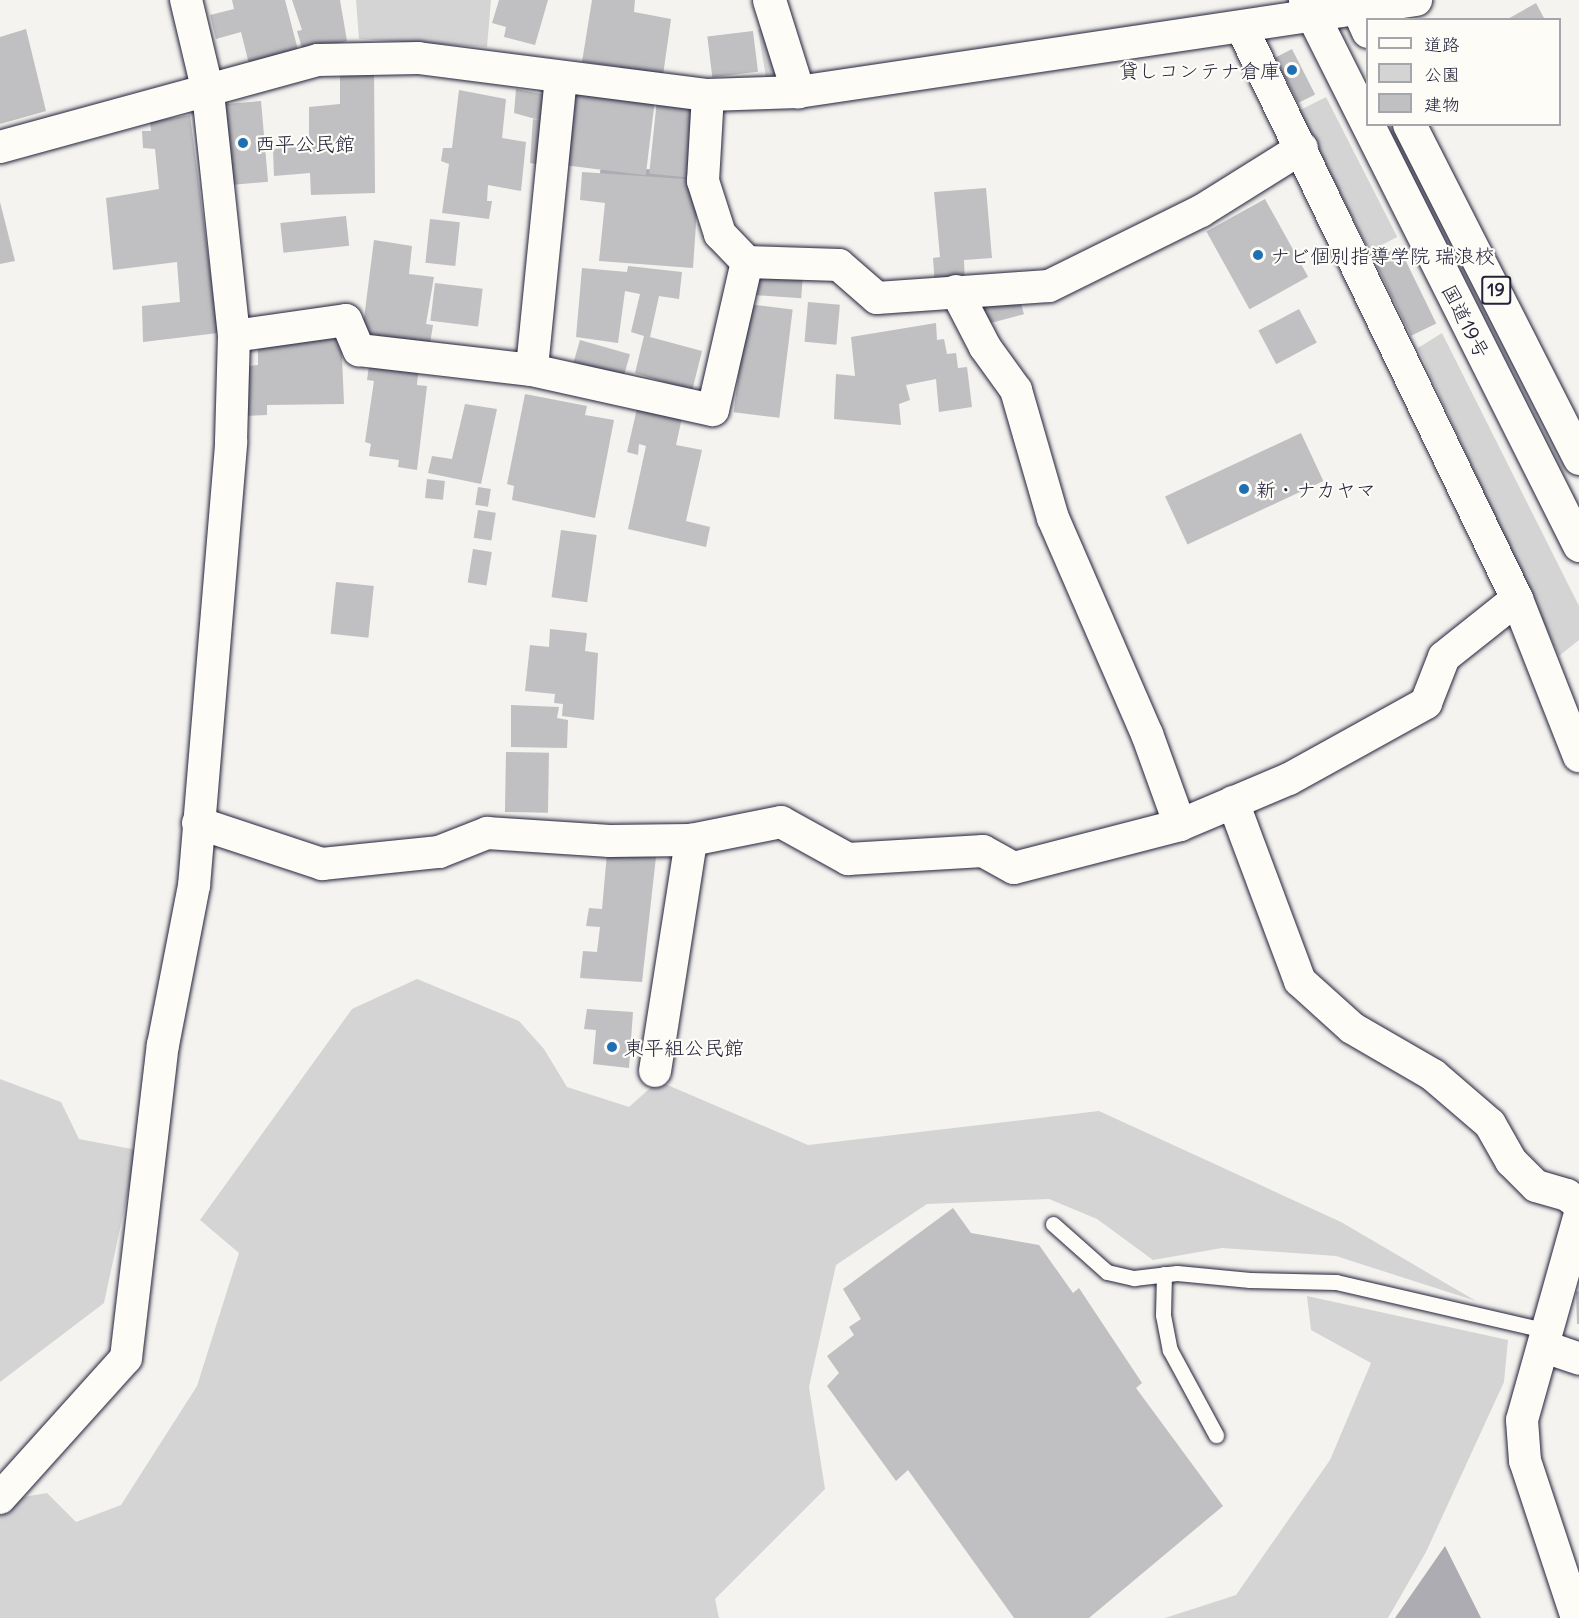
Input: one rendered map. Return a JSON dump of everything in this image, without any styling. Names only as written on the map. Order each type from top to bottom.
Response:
[{"type":"main road","points":[[769,0],[798,92]]},
{"type":"main road","name":"国道19号","points":[[1309,8],[1366,121]]},
{"type":"main road","name":"国道19号","points":[[1368,126],[1579,545]]},
{"type":"main road","name":"国道19号","points":[[1410,126],[1579,458]]},
{"type":"street","points":[[0,1498],[126,1358],[163,1045],[194,886],[231,442],[234,336],[208,92],[186,0]]},
{"type":"street","points":[[0,147],[208,92],[318,60],[418,58],[708,94],[798,92],[1242,28],[1309,8],[1360,14],[1416,0]]},
{"type":"street","points":[[1242,28],[1302,148],[1517,599],[1579,756]]},
{"type":"street","points":[[532,370],[561,77]]},
{"type":"street","points":[[708,94],[709,134],[703,181],[720,234],[747,262],[839,266],[877,298],[1049,286],[1131,242],[1201,211],[1302,148]]},
{"type":"street","points":[[234,336],[346,320],[359,350],[532,370],[713,410],[747,262]]},
{"type":"street","points":[[956,291],[985,347],[1016,390],[1053,518],[1147,734],[1180,825]]},
{"type":"street","points":[[198,823],[322,864],[439,852],[487,833],[610,841],[692,840],[781,822],[848,859],[983,851],[1014,868],[1180,825],[1289,779],[1426,703],[1444,657],[1517,599]]},
{"type":"street","points":[[1233,802],[1300,981],[1352,1029],[1433,1076],[1490,1124],[1511,1161],[1536,1186],[1567,1195],[1579,1204]]},
{"type":"street","points":[[655,1071],[692,840]]},
{"type":"street","points":[[1577,1618],[1525,1461],[1522,1420],[1528,1388],[1547,1339],[1579,1217]]},
{"type":"street","points":[[1547,1339],[1579,1359]]},
{"type":"lane","points":[[1053,1224],[1107,1272],[1134,1278],[1164,1275],[1336,1282],[1547,1339]]},
{"type":"lane","points":[[1164,1275],[1163,1315],[1170,1350],[1216,1435]]},
{"type":"green space","points":[[356,0],[491,0],[487,47],[359,39]]},
{"type":"green space","points":[[775,17],[798,92],[768,89],[758,30]]},
{"type":"green space","points":[[1326,97],[1397,237],[1370,251],[1298,111]]},
{"type":"green space","points":[[1442,333],[1579,606],[1579,640],[1559,656],[1418,348]]},
{"type":"green space","points":[[417,979],[519,1021],[544,1049],[567,1087],[629,1107],[658,1081],[808,1145],[1099,1111],[1341,1222],[1476,1301],[1336,1256],[1222,1248],[1153,1260],[1097,1219],[1049,1199],[927,1204],[836,1265],[809,1387],[825,1489],[715,1599],[719,1618],[0,1618],[0,1501],[47,1493],[76,1522],[121,1505],[197,1386],[239,1253],[200,1220],[352,1009]]},
{"type":"green space","points":[[0,1079],[61,1102],[79,1139],[137,1150],[104,1303],[0,1382]]},
{"type":"green space","points":[[1307,1296],[1508,1340],[1504,1382],[1426,1552],[1388,1618],[1165,1618],[1236,1595],[1330,1460],[1371,1363],[1311,1330]]},
{"type":"shaded area","points":[[1445,1546],[1481,1618],[1395,1618]]},
{"type":"building","points":[[232,0],[285,0],[299,54],[250,68],[241,32],[216,39],[210,15],[234,9]]},
{"type":"building","points":[[292,0],[340,0],[347,41],[321,48],[318,43],[302,48],[297,31],[302,30]]},
{"type":"building","points":[[499,0],[548,0],[535,45],[504,37],[506,27],[492,23]]},
{"type":"building","points":[[592,0],[635,0],[634,12],[671,19],[662,82],[619,75],[621,67],[582,62]]},
{"type":"building","points":[[1536,3],[1544,18],[1510,18]]},
{"type":"building","points":[[26,29],[46,111],[0,124],[0,37]]},
{"type":"building","points":[[753,31],[758,72],[712,77],[707,37]]},
{"type":"building","name":"貸しコンテナ倉庫","points":[[1292,49],[1315,94],[1298,103],[1275,58]]},
{"type":"building","points":[[340,67],[374,67],[375,193],[311,195],[310,173],[274,176],[273,149],[309,145],[309,107],[340,104]]},
{"type":"building","points":[[568,78],[656,89],[646,175],[557,164]]},
{"type":"building","points":[[516,89],[552,96],[546,166],[530,163],[533,119],[539,120],[514,113]]},
{"type":"building","points":[[459,90],[506,99],[502,138],[526,142],[521,191],[488,185],[487,201],[492,201],[489,219],[442,213],[449,164],[441,161],[443,148],[452,148]]},
{"type":"building","points":[[658,90],[704,95],[695,178],[649,174]]},
{"type":"building","name":"西平公民館","points":[[261,101],[268,182],[225,185],[218,105]]},
{"type":"building","points":[[190,115],[218,333],[143,342],[142,306],[180,302],[177,262],[113,270],[106,198],[159,189],[155,149],[143,148],[142,131],[151,131],[150,122]]},
{"type":"building","points":[[582,172],[699,180],[693,268],[599,261],[605,203],[580,200]]},
{"type":"building","points":[[986,188],[992,258],[964,260],[965,285],[935,286],[933,258],[940,257],[934,192]]},
{"type":"building","name":"ナビ個別指導学院 瑞浪校","points":[[1265,199],[1308,277],[1250,309],[1206,231]]},
{"type":"building","points":[[0,202],[15,261],[0,264]]},
{"type":"building","points":[[346,216],[349,246],[283,253],[280,223]]},
{"type":"building","points":[[430,219],[460,222],[455,266],[425,263]]},
{"type":"building","points":[[374,240],[412,246],[409,274],[434,277],[426,324],[433,325],[429,350],[361,342]]},
{"type":"building","points":[[1399,247],[1436,323],[1411,336],[1374,259]]},
{"type":"building","points":[[628,266],[682,272],[679,299],[659,296],[650,337],[702,351],[692,391],[635,373],[644,336],[631,332],[640,294],[625,291],[618,343],[576,337],[582,268],[627,272]]},
{"type":"building","points":[[755,271],[803,274],[801,298],[753,295]]},
{"type":"building","points":[[435,283],[483,289],[478,327],[430,321]]},
{"type":"building","points":[[1018,292],[1024,314],[980,326],[974,304]]},
{"type":"building","points":[[808,302],[840,305],[836,345],[805,342]]},
{"type":"building","points":[[747,304],[793,310],[779,418],[734,412]]},
{"type":"building","points":[[1299,309],[1317,343],[1276,364],[1258,331]]},
{"type":"building","points":[[936,323],[937,340],[944,339],[947,354],[956,353],[958,368],[967,367],[972,407],[939,412],[936,379],[906,385],[910,400],[899,404],[901,425],[834,419],[836,374],[855,376],[851,337]]},
{"type":"building","points":[[341,332],[344,404],[267,405],[267,415],[242,416],[241,367],[258,365],[258,343]]},
{"type":"building","points":[[580,340],[630,354],[624,376],[574,362]]},
{"type":"building","points":[[370,359],[419,363],[417,385],[427,386],[417,470],[398,467],[399,460],[369,456],[371,444],[365,442],[374,381],[367,380]]},
{"type":"building","points":[[525,394],[587,406],[585,415],[614,420],[595,518],[512,500],[514,486],[507,484]]},
{"type":"building","points":[[465,404],[497,409],[481,484],[428,473],[432,456],[452,459]]},
{"type":"building","points":[[638,404],[683,413],[676,445],[702,450],[686,521],[710,527],[706,547],[628,529],[646,446],[639,444],[638,455],[627,452]]},
{"type":"building","name":"新・ナカヤマ","points":[[1301,433],[1323,481],[1187,544],[1165,496]]},
{"type":"building","points":[[427,479],[445,481],[443,500],[425,498]]},
{"type":"building","points":[[478,487],[491,489],[488,507],[475,505]]},
{"type":"building","points":[[478,510],[496,513],[491,540],[474,538]]},
{"type":"building","points":[[561,530],[597,535],[587,602],[552,597]]},
{"type":"building","points":[[473,549],[492,552],[486,586],[468,583]]},
{"type":"building","points":[[336,582],[374,586],[368,638],[331,634]]},
{"type":"building","points":[[550,629],[587,633],[585,651],[598,653],[594,720],[562,716],[563,704],[554,703],[555,694],[525,691],[530,645],[549,647]]},
{"type":"building","points":[[511,705],[559,707],[557,718],[568,720],[567,748],[511,747]]},
{"type":"building","points":[[506,752],[549,753],[548,813],[505,812]]},
{"type":"building","points":[[607,853],[656,857],[642,982],[580,978],[583,951],[597,952],[600,927],[586,926],[589,908],[602,909]]},
{"type":"building","name":"東平組公民館","points":[[587,1009],[633,1012],[629,1068],[593,1064],[596,1030],[584,1029]]},
{"type":"building","points":[[953,1208],[971,1233],[1039,1245],[1073,1293],[1079,1288],[1142,1383],[1136,1388],[1223,1506],[1089,1618],[1014,1618],[908,1470],[896,1481],[827,1386],[839,1373],[827,1356],[854,1335],[849,1327],[861,1319],[843,1289]]},
{"type":"building","points":[[1579,1291],[1579,1324],[1577,1324],[1576,1292]]},
{"type":"waterway","points":[[605,172],[701,177]]},
{"type":"place","name":"貸しコンテナ倉庫","points":[[1292,70]]},
{"type":"place","name":"西平公民館","points":[[243,143]]},
{"type":"place","name":"ナビ個別指導学院 瑞浪校","points":[[1258,255]]},
{"type":"place","name":"新・ナカヤマ","points":[[1244,489]]},
{"type":"place","name":"東平組公民館","points":[[612,1047]]}]
